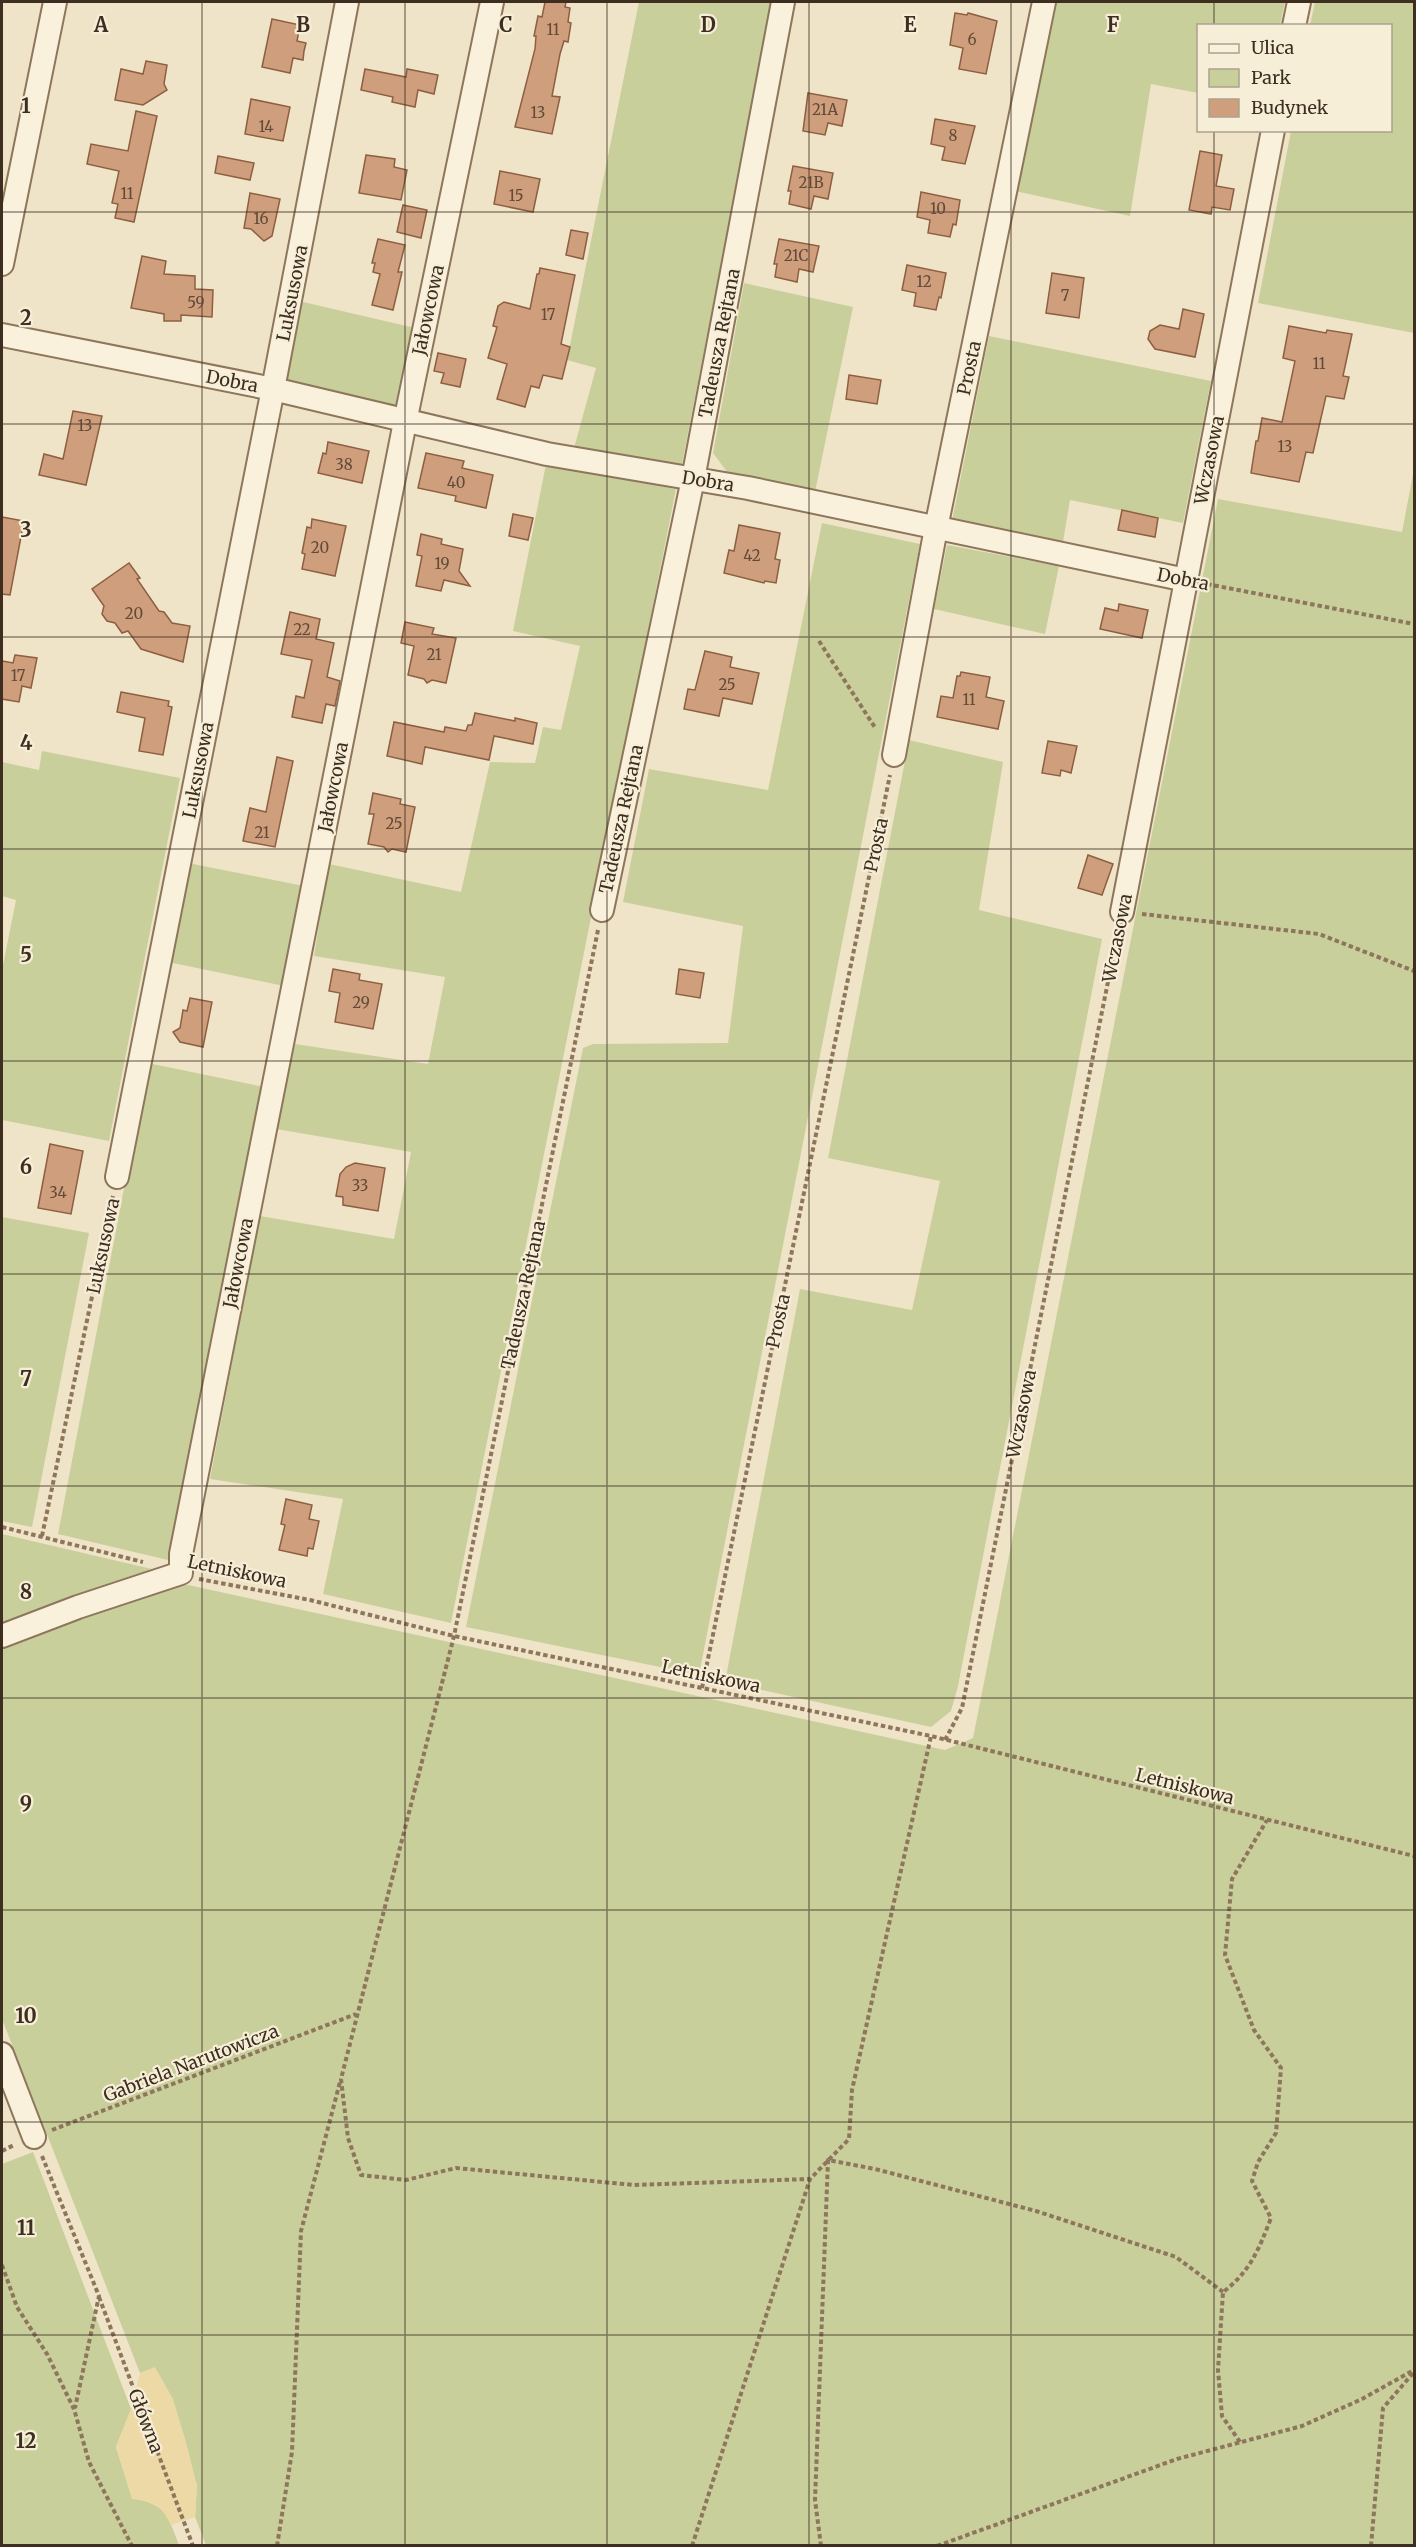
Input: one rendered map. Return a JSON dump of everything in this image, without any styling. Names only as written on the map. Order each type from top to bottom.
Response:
[{"type":"street","points":[[2,264],[56,2]]},
{"type":"street","name":"Luksusowa","points":[[117,1177],[347,2]]},
{"type":"street","name":"Jałowcowa","points":[[181,1573],[181,1554],[405,422],[492,2]]},
{"type":"street","name":"Tadeusza Rejtana","points":[[602,910],[693,479],[783,2]]},
{"type":"street","name":"Prosta","points":[[894,755],[936,528],[1044,2]]},
{"type":"street","points":[[1294,24],[1299,2]]},
{"type":"street","name":"Wczasowa","points":[[1122,912],[1274,132]]},
{"type":"street","name":"Dobra","points":[[2,335],[273,389],[547,454],[748,488],[1186,580]]},
{"type":"street","points":[[2,1636],[78,1607],[181,1573]]},
{"type":"street","points":[[2,2054],[34,2137]]},
{"type":"path","name":"Dobra","points":[[1186,580],[1414,624]]},
{"type":"path","points":[[819,641],[894,755]]},
{"type":"path","name":"Prosta","points":[[702,1688],[894,755]]},
{"type":"path","name":"Tadeusza Rejtana","points":[[277,2546],[292,2451],[301,2231],[454,1636],[602,910]]},
{"type":"path","points":[[1122,912],[1319,934],[1414,971]]},
{"type":"path","name":"Wczasowa","points":[[945,1740],[962,1708],[1122,912]]},
{"type":"path","name":"Luksusowa","points":[[42,1536],[117,1177]]},
{"type":"path","name":"Letniskowa","points":[[2,1527],[199,1579],[310,1600],[454,1636],[931,1736],[1414,1856]]},
{"type":"path","points":[[692,2546],[810,2179],[849,2139],[852,2090],[931,1736]]},
{"type":"path","points":[[1240,2442],[1222,2416],[1218,2370],[1223,2292],[1240,2279],[1260,2248],[1271,2218],[1252,2181],[1258,2162],[1276,2133],[1281,2068],[1254,2030],[1225,1955],[1232,1879],[1267,1820]]},
{"type":"path","name":"Gabriela Narutowicza","points":[[34,2137],[357,2014]]},
{"type":"path","points":[[341,2079],[348,2138],[361,2175],[406,2180],[456,2168],[634,2185],[810,2179]]},
{"type":"path","name":"Główna","points":[[34,2137],[99,2296],[193,2546]]},
{"type":"path","points":[[828,2160],[875,2169],[1036,2211],[1176,2257],[1223,2292]]},
{"type":"path","points":[[821,2546],[815,2500],[828,2160]]},
{"type":"path","points":[[2,2265],[17,2307],[47,2354],[74,2409],[89,2462],[132,2546]]},
{"type":"path","points":[[74,2409],[99,2296]]},
{"type":"path","points":[[937,2546],[1177,2459],[1302,2426],[1362,2399],[1414,2371]]},
{"type":"path","points":[[1371,2546],[1383,2408],[1414,2371]]},
{"type":"green space","points":[[639,2],[772,2],[682,464],[574,448],[596,368],[567,360]]},
{"type":"green space","points":[[1053,2],[1285,2],[1280,24],[1197,24],[1197,93],[1151,84],[1130,216],[1015,191]]},
{"type":"green space","points":[[1315,2],[1414,2],[1414,333],[1258,303],[1291,132],[1392,132],[1392,24],[1310,24]]},
{"type":"green space","points":[[744,283],[853,307],[815,492],[728,473],[713,453]]},
{"type":"green space","points":[[299,301],[415,328],[397,408],[283,383]]},
{"type":"green space","points":[[989,336],[1211,381],[1183,523],[1070,500],[1063,542],[952,521]]},
{"type":"green space","points":[[546,464],[676,489],[451,1623],[323,1594],[343,1499],[210,1479],[260,1216],[394,1239],[411,1152],[276,1129],[295,1044],[428,1064],[445,977],[314,956],[329,864],[461,892],[490,762],[535,763],[543,727],[561,730],[580,646],[513,631]]},
{"type":"green space","points":[[1414,469],[1414,2545],[206,2545],[195,2517],[197,2485],[155,2368],[140,2373],[2,2019],[2,1650],[157,1590],[188,1585],[945,1750],[973,1738],[1218,499],[1402,532]]},
{"type":"green space","points":[[822,523],[920,544],[699,1675],[466,1627],[583,1048],[593,1044],[728,1043],[743,926],[623,902],[649,769],[768,790]]},
{"type":"green space","points":[[947,545],[1059,566],[1045,634],[934,609]]},
{"type":"green space","points":[[909,740],[1003,762],[979,910],[1102,939],[958,1686],[951,1711],[931,1727],[725,1682],[800,1289],[912,1310],[940,1181],[828,1158]]},
{"type":"green space","points":[[42,751],[180,778],[109,1141],[2,1120],[2,970],[16,900],[2,896],[2,762],[39,770]]},
{"type":"green space","points":[[188,863],[304,886],[284,986],[168,962]]},
{"type":"green space","points":[[148,1063],[264,1087],[168,1560],[58,1534]]},
{"type":"green space","points":[[2,1217],[89,1233],[32,1527],[2,1521]]},
{"type":"green space","points":[[2,1534],[152,1569],[2,1623]]},
{"type":"green space","points":[[33,2152],[131,2409],[116,2447],[132,2498],[152,2504],[164,2512],[179,2545],[2,2546],[2,2164]]},
{"type":"sand","points":[[155,2367],[173,2399],[197,2486],[195,2517],[171,2525],[164,2512],[156,2505],[132,2499],[116,2447],[131,2409],[140,2373]]},
{"type":"building","points":[[545,2],[566,2],[565,7],[570,8],[568,22],[571,23],[568,42],[564,41],[560,54],[552,96],[560,97],[552,134],[515,127],[535,49],[536,36],[534,36],[538,16],[542,17]]},
{"type":"building","points":[[955,13],[967,15],[968,13],[997,21],[986,74],[959,69],[963,48],[950,45]]},
{"type":"building","points":[[272,19],[300,25],[297,41],[306,43],[303,60],[293,58],[290,73],[262,67]]},
{"type":"building","points":[[146,61],[167,65],[164,84],[167,90],[143,105],[115,100],[121,69],[143,74]]},
{"type":"building","points":[[365,69],[406,77],[407,69],[438,75],[434,94],[418,90],[415,107],[392,102],[393,97],[361,90]]},
{"type":"building","points":[[808,93],[847,100],[842,126],[828,123],[825,135],[803,131]]},
{"type":"building","points":[[251,99],[290,107],[283,141],[245,134]]},
{"type":"building","points":[[136,111],[157,116],[134,222],[115,218],[118,204],[112,203],[119,171],[87,164],[91,144],[128,151]]},
{"type":"building","points":[[935,119],[975,126],[965,164],[942,160],[945,147],[931,144]]},
{"type":"building","points":[[1200,151],[1222,155],[1216,186],[1234,189],[1230,210],[1212,207],[1211,214],[1189,210]]},
{"type":"building","points":[[366,155],[395,159],[394,167],[407,170],[401,200],[359,193]]},
{"type":"building","points":[[218,156],[254,163],[250,180],[215,173]]},
{"type":"building","points":[[793,166],[833,173],[828,199],[814,196],[811,209],[789,204],[791,191],[788,191]]},
{"type":"building","points":[[500,171],[540,179],[533,212],[494,204]]},
{"type":"building","points":[[921,192],[960,200],[956,225],[953,224],[950,237],[928,233],[930,220],[917,217]]},
{"type":"building","points":[[250,193],[280,199],[272,236],[264,241],[251,229],[244,228]]},
{"type":"building","points":[[403,205],[427,210],[421,238],[397,232]]},
{"type":"building","points":[[571,230],[588,233],[583,259],[566,255]]},
{"type":"building","points":[[378,239],[405,245],[398,272],[402,272],[393,310],[372,305],[380,274],[373,272],[375,263],[372,263]]},
{"type":"building","points":[[779,239],[819,246],[813,272],[799,269],[797,282],[775,277],[777,264],[774,264]]},
{"type":"building","points":[[142,256],[166,261],[164,274],[195,276],[195,289],[213,290],[212,317],[181,315],[181,321],[164,321],[164,314],[131,308]]},
{"type":"building","points":[[907,265],[946,273],[936,310],[914,306],[916,293],[902,290]]},
{"type":"building","points":[[540,268],[575,275],[561,344],[570,347],[562,379],[543,375],[539,388],[531,386],[525,407],[497,399],[507,364],[488,358],[497,327],[493,326],[498,306],[504,302],[530,309]]},
{"type":"building","points":[[1052,273],[1084,278],[1079,318],[1046,313]]},
{"type":"building","points":[[1183,309],[1204,314],[1195,357],[1155,349],[1148,339],[1150,331],[1160,325],[1179,329]]},
{"type":"building","points":[[1289,326],[1326,333],[1327,330],[1352,334],[1343,376],[1349,377],[1344,399],[1326,396],[1313,453],[1306,452],[1299,482],[1251,473],[1262,418],[1282,422],[1295,361],[1283,358]]},
{"type":"building","points":[[438,353],[466,359],[460,387],[441,383],[444,373],[434,371]]},
{"type":"building","points":[[849,375],[881,380],[877,404],[846,399]]},
{"type":"building","points":[[73,411],[102,416],[86,485],[39,475],[44,454],[63,459]]},
{"type":"building","points":[[328,442],[369,451],[362,483],[318,473]]},
{"type":"building","points":[[426,453],[464,461],[462,468],[493,475],[486,508],[455,501],[456,496],[418,488]]},
{"type":"building","points":[[1122,510],[1158,518],[1155,537],[1118,530]]},
{"type":"building","points":[[513,514],[533,518],[528,540],[509,536]]},
{"type":"building","points":[[2,517],[24,521],[10,595],[2,594]]},
{"type":"building","points":[[312,519],[346,526],[335,576],[302,569],[305,554],[302,553],[307,527],[311,528]]},
{"type":"building","points":[[739,525],[780,533],[775,559],[780,560],[776,583],[765,581],[764,583],[724,573],[729,550],[734,551]]},
{"type":"building","points":[[421,534],[442,539],[441,544],[463,549],[459,571],[470,586],[444,580],[441,591],[416,586],[422,556],[417,555]]},
{"type":"building","points":[[129,563],[159,611],[164,612],[172,623],[190,626],[183,662],[141,649],[128,631],[122,633],[115,623],[107,621],[102,614],[104,606],[92,589]]},
{"type":"building","points":[[1119,604],[1148,610],[1142,638],[1100,629],[1105,608],[1118,611]]},
{"type":"building","points":[[290,612],[320,619],[316,639],[334,643],[327,677],[340,681],[335,706],[326,704],[322,723],[292,717],[296,696],[304,698],[312,660],[281,654]]},
{"type":"building","points":[[405,622],[434,628],[432,634],[456,638],[446,683],[432,680],[427,683],[424,679],[408,675],[414,646],[401,643]]},
{"type":"building","points":[[705,651],[732,657],[730,667],[759,673],[752,704],[723,698],[719,716],[684,709],[688,689],[695,690]]},
{"type":"building","points":[[15,655],[37,658],[31,688],[22,686],[19,702],[2,699],[2,661],[13,663]]},
{"type":"building","points":[[961,672],[990,677],[986,697],[1004,701],[998,729],[937,717],[941,696],[953,698],[957,676],[960,676]]},
{"type":"building","points":[[121,692],[169,701],[168,706],[172,707],[163,755],[139,751],[145,718],[117,712]]},
{"type":"building","points":[[475,713],[537,723],[533,744],[494,736],[489,760],[425,747],[422,764],[387,756],[394,722],[444,732],[445,727],[466,731],[468,725],[472,725]]},
{"type":"building","points":[[1048,741],[1077,746],[1071,773],[1061,770],[1060,776],[1042,773]]},
{"type":"building","points":[[277,757],[293,761],[275,847],[243,841],[250,808],[266,812]]},
{"type":"building","points":[[373,793],[401,799],[400,804],[415,807],[406,852],[392,849],[388,852],[384,847],[368,844],[374,814],[369,814]]},
{"type":"building","points":[[1088,855],[1113,864],[1102,895],[1078,888]]},
{"type":"building","points":[[333,969],[360,974],[359,980],[382,984],[373,1029],[335,1022],[340,993],[329,991]]},
{"type":"building","points":[[679,969],[704,973],[700,998],[676,994]]},
{"type":"building","points":[[190,998],[212,1002],[203,1047],[180,1042],[173,1032],[180,1028],[183,1010],[187,1011]]},
{"type":"building","points":[[50,1144],[83,1151],[71,1214],[38,1208]]},
{"type":"building","points":[[355,1163],[385,1168],[378,1211],[343,1205],[343,1197],[336,1196],[340,1174],[346,1167]]},
{"type":"building","points":[[286,1499],[312,1505],[309,1519],[319,1521],[313,1549],[308,1548],[307,1556],[279,1550],[285,1525],[281,1524]]}]
